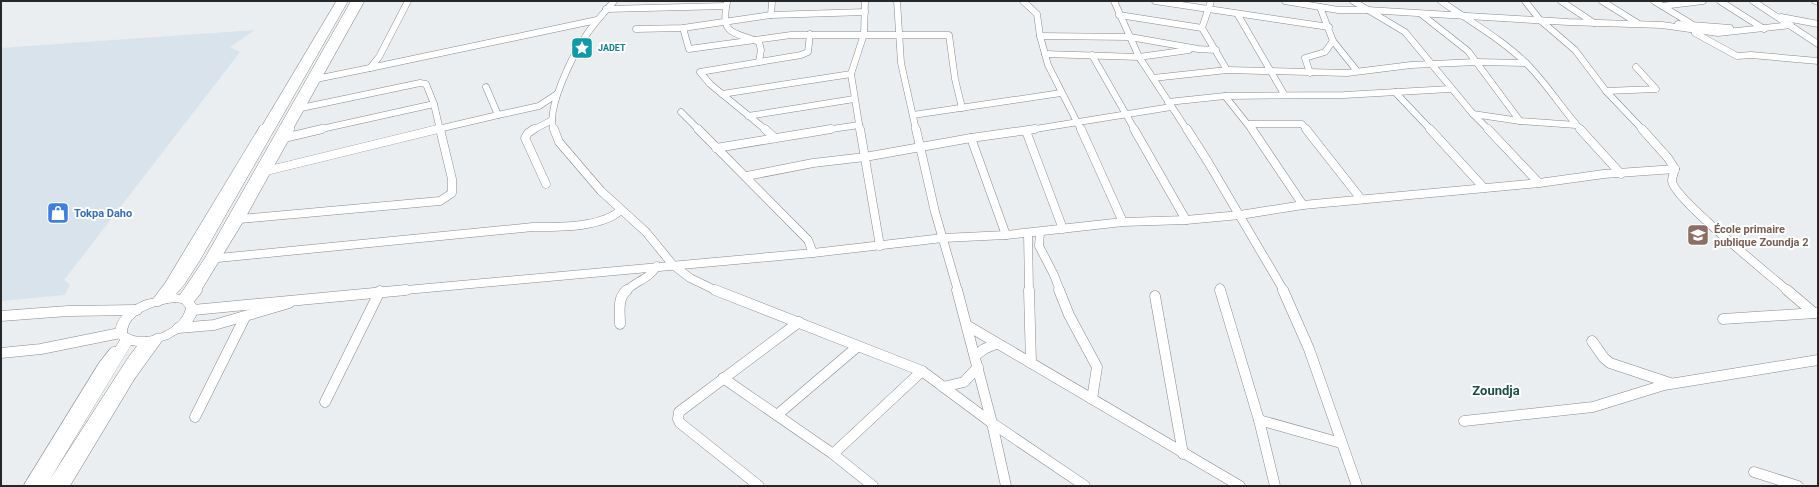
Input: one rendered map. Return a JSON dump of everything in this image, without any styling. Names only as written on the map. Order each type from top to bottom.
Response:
[{"type":"main road","points":[[39,486],[123,337],[123,322],[138,310],[162,300],[180,282],[344,1]]},
{"type":"main road","points":[[123,337],[137,342],[152,340],[178,328],[190,317],[188,304],[210,258],[355,1]]},
{"type":"main road","points":[[162,300],[188,304]]},
{"type":"main road","points":[[54,486],[132,361],[152,340]]},
{"type":"street","points":[[162,300],[340,1]]},
{"type":"street","points":[[188,304],[218,258],[316,79],[361,1]]},
{"type":"street","points":[[370,68],[379,57],[408,1]]},
{"type":"street","points":[[614,1],[597,20],[570,62],[557,94],[552,120],[552,126],[560,142],[601,191],[646,232],[673,265],[702,284],[858,347],[922,371],[992,423],[1085,486]]},
{"type":"street","points":[[771,15],[772,1]]},
{"type":"street","points":[[865,1],[864,34],[851,74],[880,246]]},
{"type":"street","points":[[897,1],[902,63],[920,147],[943,238],[968,326],[1006,486]]},
{"type":"street","points":[[1022,1],[1037,14],[1040,36],[1045,54],[1061,93],[1077,121],[1123,222]]},
{"type":"street","points":[[1114,1],[1139,57],[1208,162],[1280,282],[1309,349],[1357,486]]},
{"type":"street","points":[[1155,1],[1238,15],[1329,27]]},
{"type":"street","points":[[1202,28],[1211,1]]},
{"type":"street","points":[[1285,1],[1338,10],[1462,15],[1595,24],[1662,24],[1690,27],[1718,33],[1790,25]]},
{"type":"street","points":[[1353,1],[1404,32],[1472,114],[1539,183]]},
{"type":"street","points":[[1441,1],[1453,11],[1462,15],[1526,64],[1540,78],[1576,125],[1621,174]]},
{"type":"street","points":[[1525,1],[1540,20],[1574,50],[1606,91],[1668,158],[1675,169],[1672,181],[1675,188],[1698,213],[1816,313]]},
{"type":"street","points":[[1561,1],[1595,24]]},
{"type":"street","points":[[1602,1],[1639,25]]},
{"type":"street","points":[[1654,1],[1690,27],[1737,56],[1759,56],[1818,61]]},
{"type":"street","points":[[1662,6],[1704,1]]},
{"type":"street","points":[[1720,1],[1764,29]]},
{"type":"street","points":[[1753,1],[1818,44]]},
{"type":"street","points":[[606,10],[688,4],[727,4],[724,22]]},
{"type":"street","points":[[1320,7],[1329,27],[1333,41],[1358,71]]},
{"type":"street","points":[[636,29],[683,28],[771,15],[865,12]]},
{"type":"street","points":[[1421,14],[1468,51],[1520,121]]},
{"type":"street","points":[[1119,15],[1202,28],[1227,70]]},
{"type":"street","points":[[1238,15],[1284,94]]},
{"type":"street","points":[[1777,17],[1818,24]]},
{"type":"street","points":[[316,79],[597,20]]},
{"type":"street","points":[[724,22],[735,34],[755,40],[761,45],[758,62]]},
{"type":"street","points":[[683,28],[689,49],[810,34],[949,35],[955,79],[962,108]]},
{"type":"street","points":[[775,138],[703,78],[700,72],[801,55],[808,52],[810,34]]},
{"type":"street","points":[[1040,36],[1130,37],[1198,49],[1216,50]]},
{"type":"street","points":[[1310,73],[1305,58],[1325,52],[1333,41]]},
{"type":"street","points":[[1045,54],[1139,57],[1198,49]]},
{"type":"street","points":[[1092,55],[1127,113],[1186,220]]},
{"type":"street","points":[[1153,78],[1227,70],[1347,73],[1411,65],[1476,62],[1526,64]]},
{"type":"street","points":[[1606,91],[1656,89],[1636,67]]},
{"type":"street","points":[[722,94],[851,74]]},
{"type":"street","points":[[240,219],[440,201],[447,198],[454,190],[439,131],[434,104],[426,84],[420,83],[301,108]]},
{"type":"street","points":[[486,87],[498,116]]},
{"type":"street","points":[[747,176],[813,163],[865,157],[971,138],[1026,131],[1169,104],[1225,96],[1284,94],[1344,95],[1450,89]]},
{"type":"street","points":[[1394,92],[1484,188]]},
{"type":"street","points":[[913,115],[1061,93]]},
{"type":"street","points":[[266,171],[539,106],[557,94]]},
{"type":"street","points":[[1225,96],[1248,124],[1303,205]]},
{"type":"street","points":[[748,116],[854,99]]},
{"type":"street","points":[[284,138],[434,104]]},
{"type":"street","points":[[681,112],[716,148],[747,176],[808,240],[812,247],[812,253]]},
{"type":"street","points":[[1472,114],[1520,121],[1576,125]]},
{"type":"street","points":[[546,184],[525,138],[528,134],[552,120]]},
{"type":"street","points":[[1248,124],[1302,124],[1361,200]]},
{"type":"street","points":[[716,148],[859,125]]},
{"type":"street","points":[[1026,131],[1064,229]]},
{"type":"street","points":[[971,138],[1006,235]]},
{"type":"street","points":[[188,304],[299,299],[812,253],[943,238],[1040,232],[1123,222],[1186,220],[1240,215],[1303,205],[1539,183],[1604,174],[1675,169]]},
{"type":"street","points":[[218,258],[533,227],[562,226],[614,217],[621,210]]},
{"type":"street","points":[[1040,232],[1039,240],[1042,251],[1054,275],[1069,315],[1096,367],[1092,399]]},
{"type":"street","points":[[1028,233],[1031,363]]},
{"type":"street","points":[[620,324],[620,301],[622,294],[632,285],[651,275],[657,266]]},
{"type":"street","points":[[1220,288],[1259,420],[1275,486]]},
{"type":"street","points":[[325,402],[380,291]]},
{"type":"street","points":[[1155,296],[1183,454]]},
{"type":"street","points":[[178,328],[214,325],[245,317],[299,299]]},
{"type":"street","points":[[1,316],[80,311],[112,312],[138,310]]},
{"type":"street","points":[[1723,320],[1816,313]]},
{"type":"street","points":[[194,417],[245,317]]},
{"type":"street","points":[[759,486],[680,423],[678,419],[679,412],[799,322]]},
{"type":"street","points":[[968,326],[996,344],[1240,486]]},
{"type":"street","points":[[1,353],[41,349],[123,337]]},
{"type":"street","points":[[29,486],[123,337]]},
{"type":"street","points":[[64,486],[152,340]]},
{"type":"street","points":[[1592,341],[1604,358],[1610,363],[1673,384]]},
{"type":"street","points":[[975,356],[984,349],[996,344]]},
{"type":"street","points":[[777,415],[858,347]]},
{"type":"street","points":[[1464,421],[1593,408],[1648,390],[1673,384],[1818,360]]},
{"type":"street","points":[[942,387],[960,385],[966,382],[971,378],[978,367]]},
{"type":"street","points":[[833,454],[922,371]]},
{"type":"street","points":[[723,378],[833,454],[874,486]]},
{"type":"street","points":[[1259,420],[1341,443]]},
{"type":"street","points":[[1754,472],[1798,486]]},
{"type":"shaded area","name":"Tokpa Daho","points":[[255,30],[230,47],[240,52],[64,280],[70,284],[65,295],[1,301],[1,48]]},
{"type":"place","name":"JADET","points":[[582,48]]},
{"type":"place","name":"Tokpa Daho","points":[[58,213]]},
{"type":"place","name":"École primaire publique Zoundja 2","points":[[1698,235]]},
{"type":"district","name":"Zoundja","points":[[1496,390]]}]
